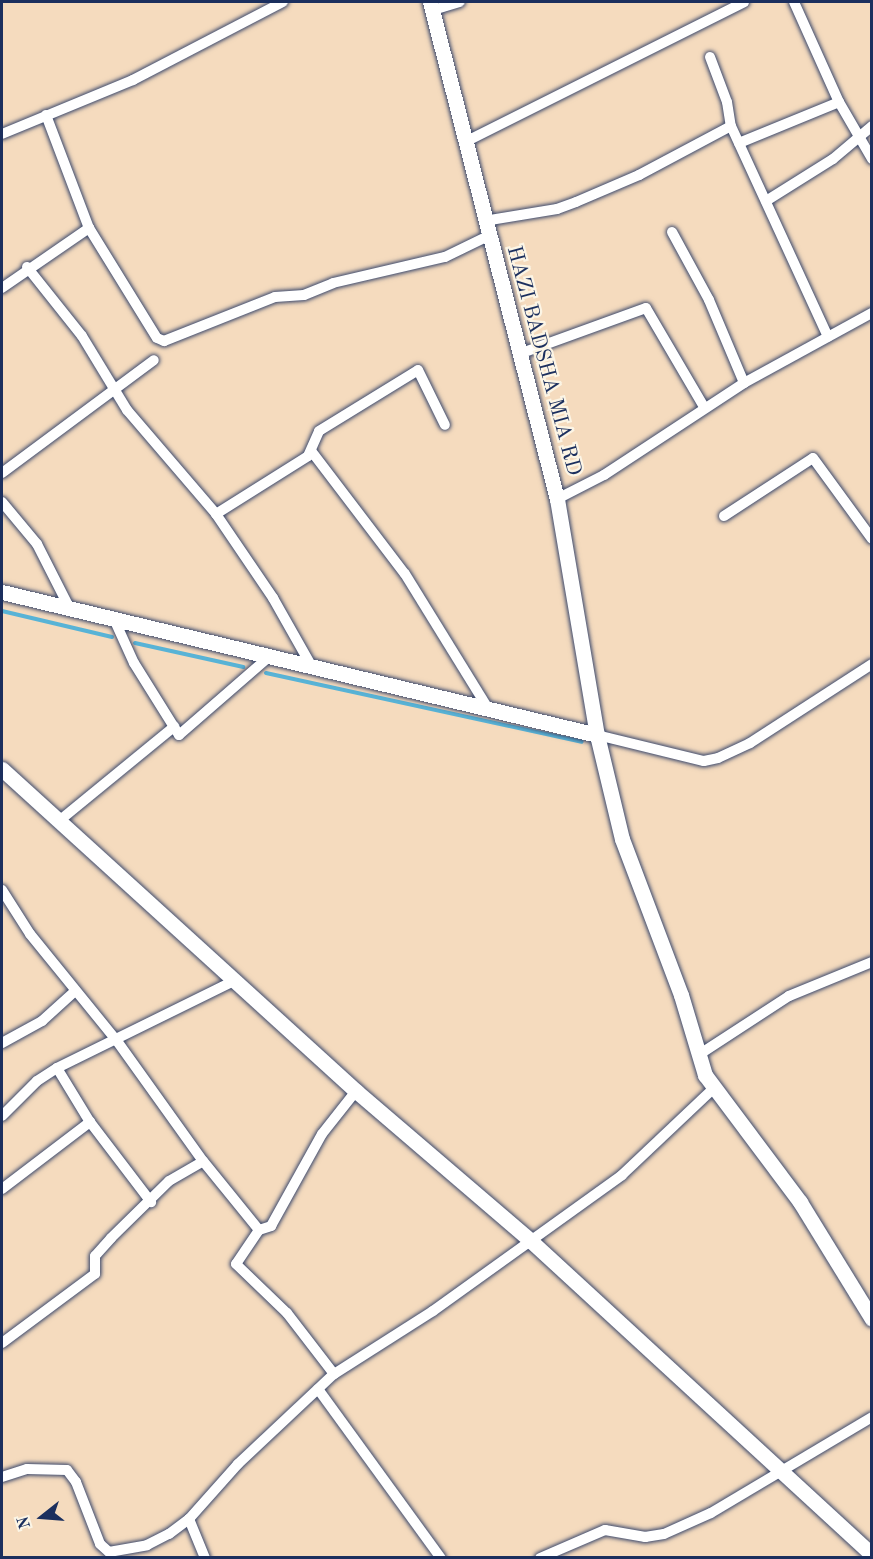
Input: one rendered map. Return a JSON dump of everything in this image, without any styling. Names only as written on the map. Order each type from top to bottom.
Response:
[{"type":"street","points":[[2,134],[133,80],[283,2]]},
{"type":"street","points":[[432,6],[460,2]]},
{"type":"street","points":[[465,142],[744,2]]},
{"type":"street","points":[[794,2],[839,102],[872,159]]},
{"type":"street","name":"HAZI BADSHA MIA RD","points":[[432,6],[484,221],[557,499],[597,735],[622,839],[681,995],[699,1054],[713,1089],[800,1202],[872,1319]]},
{"type":"street","points":[[710,57],[739,143],[828,337]]},
{"type":"street","points":[[739,143],[839,102]]},
{"type":"street","points":[[46,115],[89,228],[157,338],[164,341],[275,297],[304,295],[333,283],[445,257],[489,236]]},
{"type":"street","points":[[484,221],[557,209],[576,202],[639,175],[732,126]]},
{"type":"street","points":[[766,201],[833,159],[858,135],[872,126]]},
{"type":"street","points":[[2,288],[27,267],[89,228]]},
{"type":"street","points":[[672,232],[709,300],[744,383]]},
{"type":"street","points":[[27,267],[82,336],[113,390],[216,514],[273,598],[312,667]]},
{"type":"street","points":[[519,354],[646,308],[704,406]]},
{"type":"street","points":[[557,499],[604,475],[704,406],[872,313]]},
{"type":"street","points":[[2,473],[154,360]]},
{"type":"street","points":[[216,514],[312,452],[319,431],[418,370],[445,424]]},
{"type":"street","points":[[312,452],[405,574],[489,710]]},
{"type":"street","points":[[724,516],[813,458],[872,538]]},
{"type":"street","points":[[2,502],[37,544],[69,607]]},
{"type":"street","points":[[2,592],[272,655],[312,667],[704,761],[718,759],[750,743],[872,664]]},
{"type":"street","points":[[114,619],[134,663],[179,735],[272,655]]},
{"type":"street","points":[[58,821],[174,727]]},
{"type":"street","points":[[2,769],[356,1091],[531,1240],[780,1474],[872,1555]]},
{"type":"street","points":[[2,890],[74,992],[117,1041],[203,1161],[259,1230]]},
{"type":"street","points":[[699,1054],[789,996],[872,962]]},
{"type":"street","points":[[2,1116],[37,1081],[57,1068],[117,1041],[234,981]]},
{"type":"street","points":[[2,1043],[42,1021],[74,992]]},
{"type":"street","points":[[57,1068],[90,1122],[151,1202]]},
{"type":"street","points":[[2,1477],[27,1469],[67,1470],[76,1482],[100,1544],[109,1552],[147,1545],[189,1519],[238,1464],[334,1374],[433,1311],[622,1175],[713,1089]]},
{"type":"street","points":[[334,1374],[287,1313],[236,1264],[259,1230],[271,1226],[322,1134],[356,1091]]},
{"type":"street","points":[[2,1189],[90,1122]]},
{"type":"street","points":[[2,1343],[95,1274],[95,1256],[151,1202],[169,1181],[203,1161]]},
{"type":"street","points":[[318,1389],[441,1557]]},
{"type":"street","points":[[540,1557],[605,1530],[645,1538],[664,1534],[711,1513],[780,1474],[872,1417]]},
{"type":"street","points":[[189,1519],[205,1557]]},
{"type":"waterway","points":[[2,611],[112,637]]},
{"type":"waterway","points":[[135,643],[243,667]]},
{"type":"waterway","points":[[266,673],[582,742]]}]
